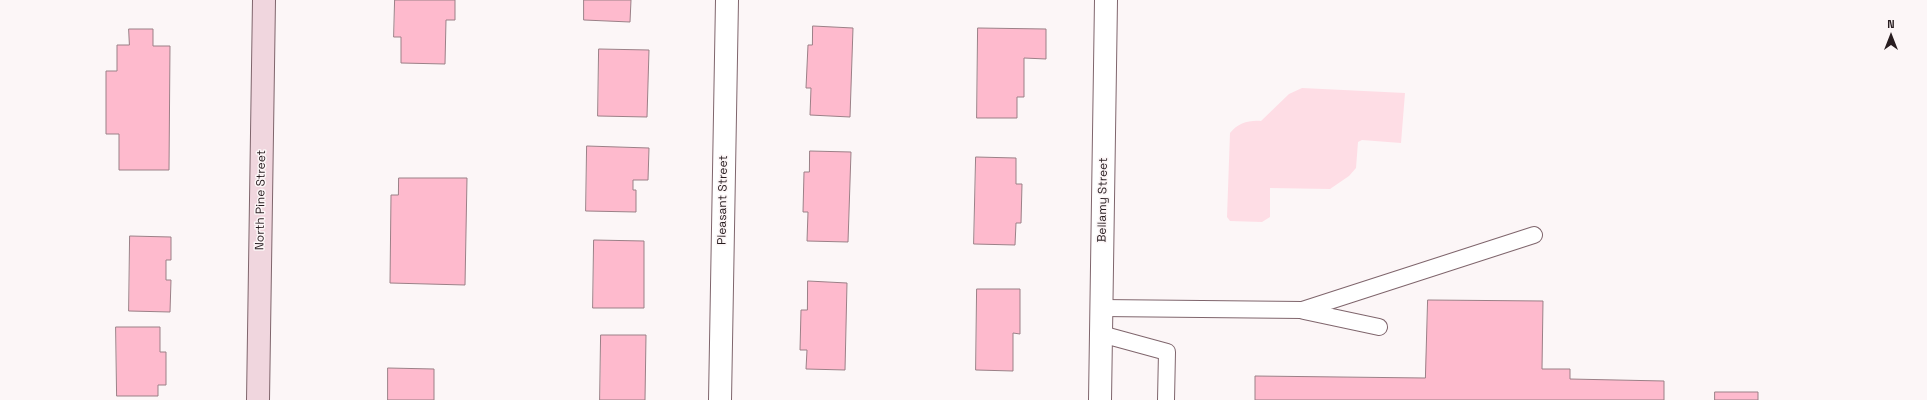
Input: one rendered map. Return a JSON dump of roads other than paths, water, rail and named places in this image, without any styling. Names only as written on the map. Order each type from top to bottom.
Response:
[{"type":"main road","name":"North Pine Street","points":[[258,400],[264,0]]},
{"type":"street","name":"Pleasant Street","points":[[720,400],[726,0]]},
{"type":"street","name":"Bellamy Street","points":[[1100,400],[1106,0]]},
{"type":"lane","points":[[1302,310],[1534,235]]},
{"type":"lane","points":[[1101,308],[1302,310],[1379,327]]},
{"type":"lane","points":[[1101,334],[1167,352],[1166,400]]}]
